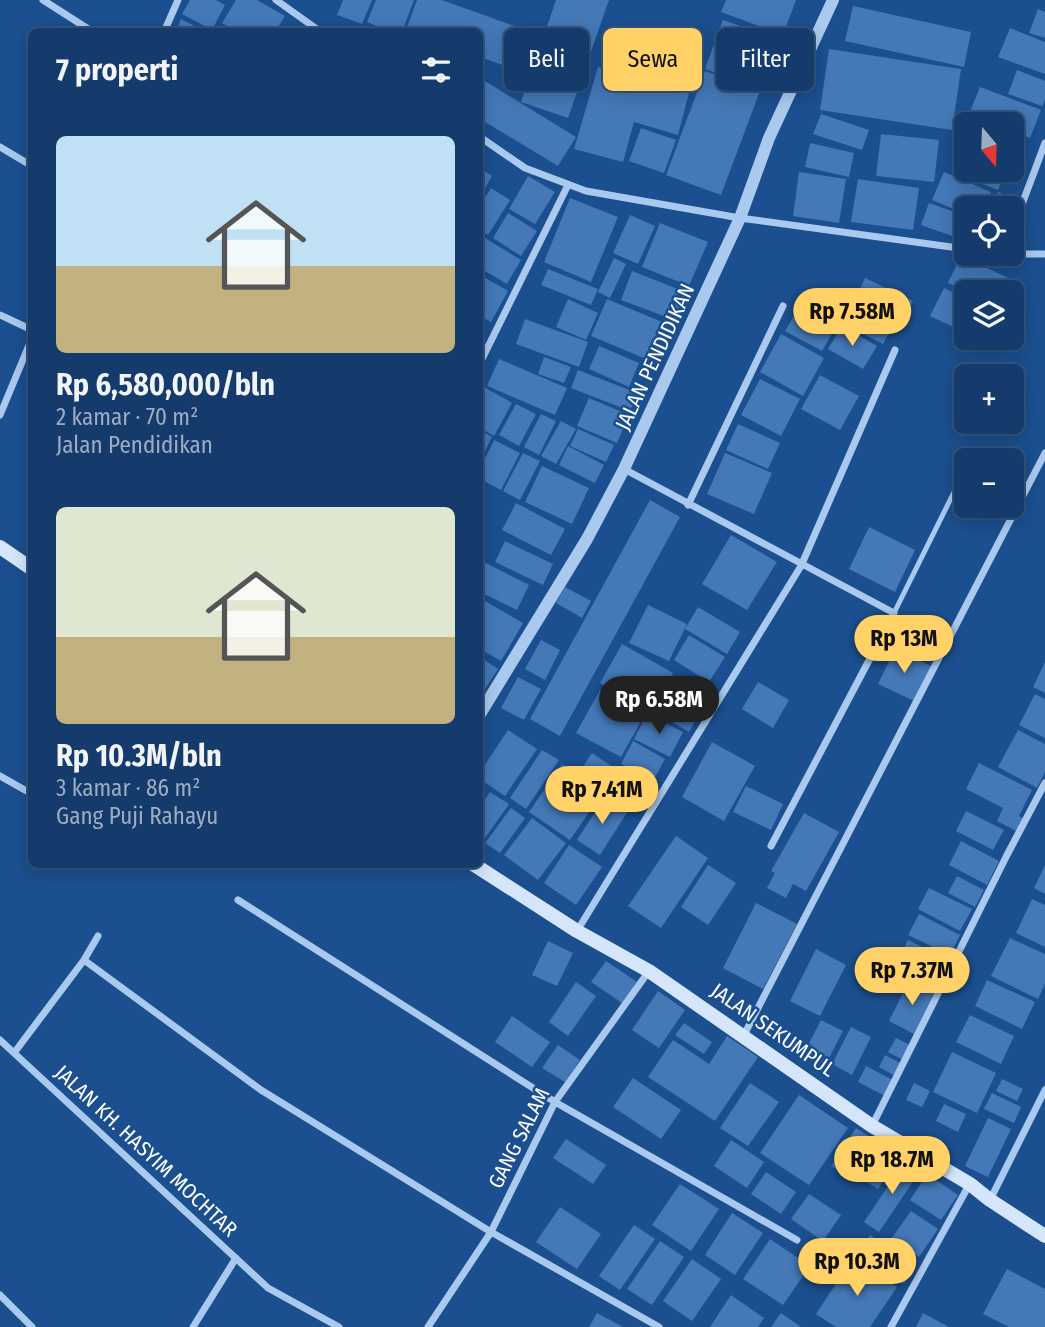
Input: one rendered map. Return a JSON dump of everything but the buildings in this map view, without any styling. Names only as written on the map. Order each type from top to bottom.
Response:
[{"type":"main road","points":[[0,547],[28,566]]},
{"type":"main road","name":"JALAN SEKUMPUL","points":[[479,868],[577,931],[649,971],[872,1126],[970,1184],[1045,1236]]},
{"type":"street","points":[[43,0],[86,28]]},
{"type":"street","points":[[166,28],[178,0]]},
{"type":"street","points":[[276,0],[315,28]]},
{"type":"street","name":"JALAN PENDIDIKAN","points":[[483,708],[587,539],[624,469],[740,218],[769,138],[833,0]]},
{"type":"street","points":[[483,139],[525,168],[586,191],[740,218],[954,247]]},
{"type":"street","points":[[1024,199],[1045,143]]},
{"type":"street","points":[[0,147],[28,164]]},
{"type":"street","points":[[483,357],[568,186]]},
{"type":"street","points":[[1024,254],[1045,254]]},
{"type":"street","points":[[688,505],[783,306]]},
{"type":"street","points":[[0,315],[28,328]]},
{"type":"street","points":[[0,415],[28,348]]},
{"type":"street","points":[[577,931],[801,566],[895,351]]},
{"type":"street","points":[[744,1035],[1045,453]]},
{"type":"street","points":[[624,469],[801,566],[894,613],[771,846]]},
{"type":"street","points":[[0,776],[28,792]]},
{"type":"street","points":[[872,1126],[1045,783]]},
{"type":"street","points":[[238,900],[555,1102],[797,1240]]},
{"type":"street","points":[[14,1053],[84,960],[98,936]]},
{"type":"street","points":[[84,960],[261,1090],[491,1232],[659,1327]]},
{"type":"street","name":"GANG SALAM","points":[[428,1327],[491,1232],[555,1102],[649,971]]},
{"type":"street","name":"JALAN KH. HASYIM MOCHTAR","points":[[0,1040],[268,1288],[339,1327]]},
{"type":"street","points":[[990,1200],[1045,1090]]},
{"type":"street","points":[[891,1327],[970,1184]]},
{"type":"street","points":[[193,1327],[236,1258]]},
{"type":"street","points":[[0,1295],[32,1327]]},
{"type":"lane","points":[[894,613],[954,492]]}]
